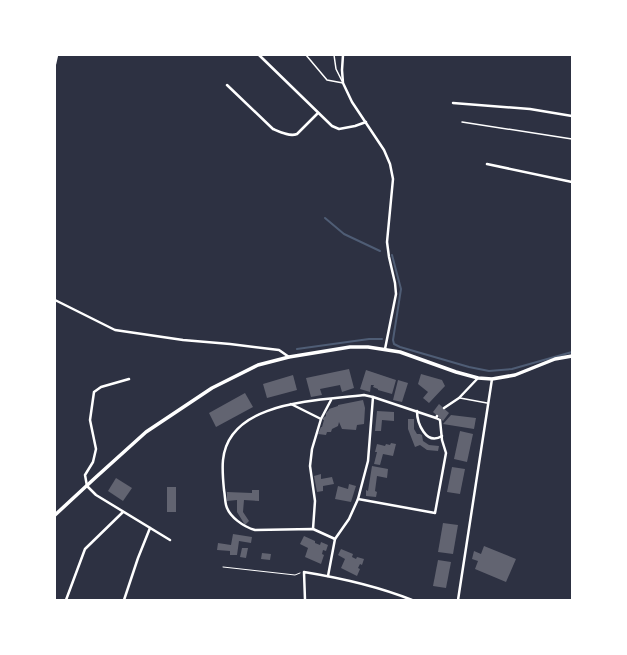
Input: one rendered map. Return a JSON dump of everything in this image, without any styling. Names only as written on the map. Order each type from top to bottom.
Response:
[{"type":"street","points":[[55,64],[57,55]]},
{"type":"street","points":[[259,55],[318,113],[339,129],[366,122]]},
{"type":"street","points":[[343,55],[343,83],[352,102],[384,150],[390,164],[393,179],[387,242],[396,294],[385,349]]},
{"type":"street","points":[[227,85],[273,130],[294,136],[318,113]]},
{"type":"street","points":[[453,103],[530,110],[572,116]]},
{"type":"street","points":[[487,164],[572,182]]},
{"type":"street","points":[[55,300],[115,330],[183,340],[279,350],[289,357]]},
{"type":"street","points":[[55,515],[146,432],[212,388],[258,365],[289,357],[350,347],[368,347],[400,352],[456,372],[478,378],[492,379],[516,375],[555,359],[572,356]]},
{"type":"street","points":[[444,408],[459,398],[478,378]]},
{"type":"street","points":[[128,379],[101,386],[94,392],[90,420],[96,449],[93,462],[85,475],[87,486],[96,495],[170,540]]},
{"type":"street","points":[[458,600],[487,403],[492,379]]},
{"type":"street","points":[[335,539],[313,529],[255,530],[246,528],[230,514],[226,506],[223,478],[223,459],[228,444],[237,428],[251,418],[290,404],[364,396],[373,397],[437,417],[440,420],[446,453],[435,513],[358,499]]},
{"type":"street","points":[[328,576],[335,539],[350,519],[358,499],[368,461],[373,397]]},
{"type":"street","points":[[313,529],[315,501],[310,466],[312,449],[320,419],[331,400]]},
{"type":"street","points":[[290,404],[320,419]]},
{"type":"street","points":[[417,411],[419,426],[426,434],[432,438],[439,438],[442,436]]},
{"type":"street","points":[[66,600],[85,549],[123,512]]},
{"type":"street","points":[[124,600],[150,528]]},
{"type":"street","points":[[305,600],[304,572],[388,590],[412,600]]},
{"type":"lane","points":[[306,55],[327,80],[343,83]]},
{"type":"lane","points":[[334,55],[336,69],[343,83]]},
{"type":"lane","points":[[462,122],[572,139]]},
{"type":"lane","points":[[459,398],[487,403]]},
{"type":"path","points":[[223,567],[295,575],[304,572]]},
{"type":"building","points":[[349,369],[354,388],[342,392],[340,385],[320,389],[322,395],[311,397],[306,378]]},
{"type":"building","points":[[366,370],[396,380],[392,394],[378,390],[373,387],[374,385],[371,385],[370,392],[360,389]]},
{"type":"building","points":[[421,374],[442,380],[445,386],[429,403],[423,398],[428,392],[418,384]]},
{"type":"building","points":[[293,375],[297,390],[267,398],[263,384]]},
{"type":"building","points":[[398,380],[408,383],[402,402],[393,400]]},
{"type":"building","points":[[245,393],[253,407],[216,427],[209,413]]},
{"type":"building","points":[[363,400],[365,408],[364,424],[357,425],[356,430],[342,429],[339,422],[338,426],[332,429],[331,432],[327,432],[326,435],[318,434],[322,427],[324,420],[323,418],[326,416],[329,409],[338,405]]},
{"type":"building","points":[[439,404],[449,413],[443,421],[433,412]]},
{"type":"building","points":[[377,411],[394,412],[394,421],[382,420],[381,431],[375,431]]},
{"type":"building","points":[[451,415],[476,418],[474,429],[443,424]]},
{"type":"building","points":[[408,419],[414,419],[414,429],[417,434],[422,435],[423,441],[429,445],[439,446],[438,451],[427,450],[420,445],[415,447],[408,429]]},
{"type":"building","points":[[460,431],[473,434],[467,462],[454,459]]},
{"type":"building","points":[[391,443],[396,444],[393,456],[383,454],[380,465],[374,464],[377,444],[385,446],[386,444],[390,445]]},
{"type":"building","points":[[372,466],[388,469],[387,478],[377,476],[375,491],[377,492],[376,497],[366,496]]},
{"type":"building","points":[[452,467],[465,469],[460,494],[447,492]]},
{"type":"building","points":[[321,474],[321,479],[332,477],[334,484],[323,486],[323,491],[317,492],[314,476]]},
{"type":"building","points":[[116,478],[132,488],[123,501],[108,491]]},
{"type":"building","points":[[349,484],[356,486],[351,502],[335,499],[338,486],[348,489]]},
{"type":"building","points":[[167,487],[176,487],[176,512],[167,512]]},
{"type":"building","points":[[252,490],[259,490],[259,501],[244,500],[243,512],[249,521],[245,525],[237,512],[237,500],[227,501],[227,492],[252,493]]},
{"type":"building","points":[[443,523],[458,525],[453,554],[438,552]]},
{"type":"building","points":[[233,534],[252,537],[251,543],[239,541],[237,555],[230,555],[230,551],[217,550],[218,543],[231,545]]},
{"type":"building","points":[[304,536],[320,545],[321,542],[328,545],[326,551],[323,550],[322,554],[324,555],[321,564],[305,557],[308,548],[300,544]]},
{"type":"building","points":[[484,546],[516,559],[506,582],[475,569],[478,561],[472,559],[474,551],[481,554]]},
{"type":"building","points":[[242,548],[248,548],[246,558],[240,557]]},
{"type":"building","points":[[341,549],[353,554],[352,557],[356,559],[357,557],[364,559],[362,565],[360,564],[358,568],[360,569],[357,576],[341,568],[345,559],[338,555]]},
{"type":"building","points":[[262,553],[271,554],[270,560],[261,559]]},
{"type":"building","points":[[438,560],[451,562],[446,588],[433,586]]},
{"type":"waterway","points":[[325,218],[344,234],[380,251]]},
{"type":"waterway","points":[[392,255],[401,289],[393,340],[394,344],[469,367],[489,371],[512,369],[572,352]]},
{"type":"waterway","points":[[297,349],[369,339],[382,339]]}]
